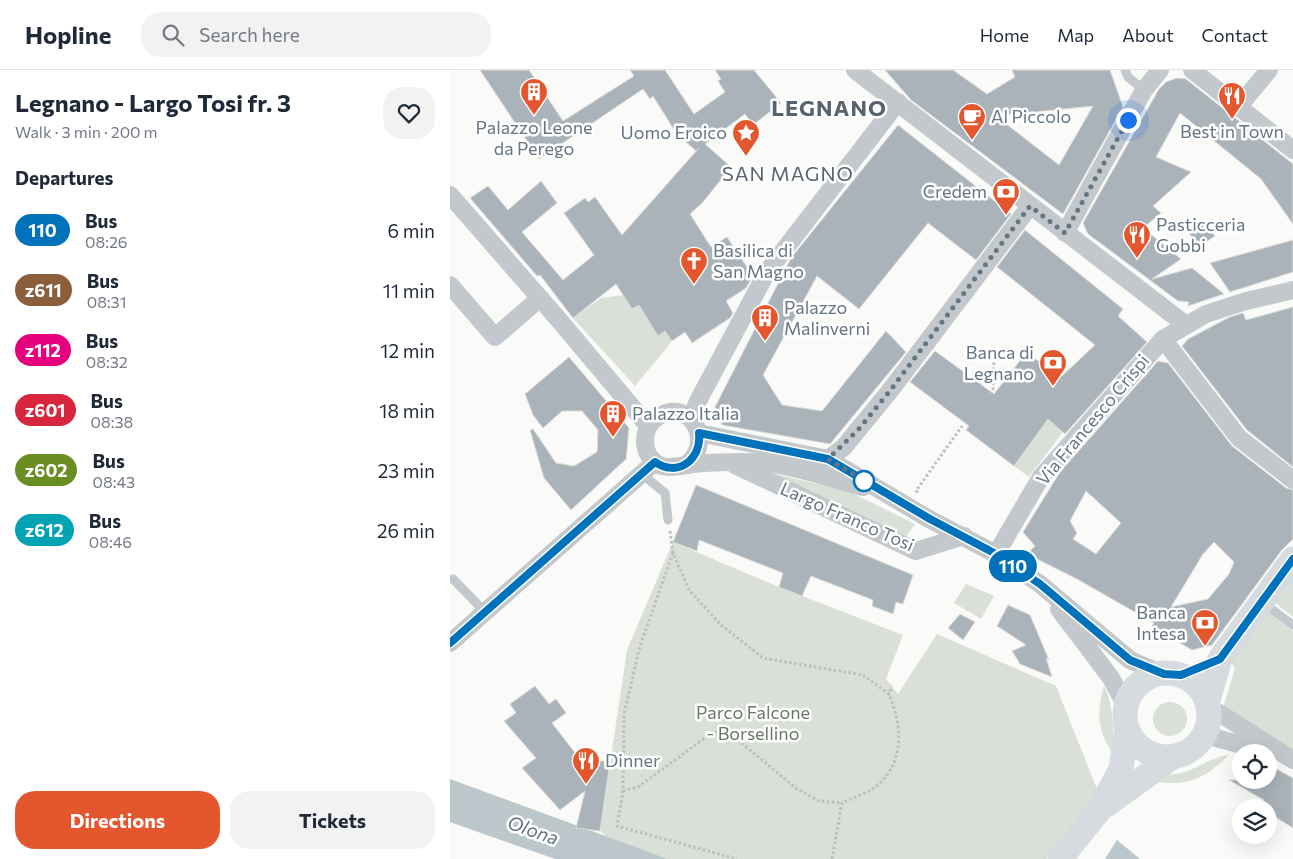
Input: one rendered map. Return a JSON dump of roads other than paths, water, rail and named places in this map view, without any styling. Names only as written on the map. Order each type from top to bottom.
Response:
[{"type":"street","points":[[855,70],[1186,325]]},
{"type":"street","points":[[1065,233],[1144,90],[1160,70]]},
{"type":"street","points":[[1192,70],[1293,150]]},
{"type":"street","points":[[1239,106],[1269,70]]},
{"type":"street","points":[[686,465],[698,451],[695,426],[698,401],[755,298],[767,272],[903,106]]},
{"type":"street","points":[[450,196],[540,298],[648,426],[644,441],[650,456],[655,462],[450,642]]},
{"type":"street","points":[[828,459],[858,430],[1030,206]]},
{"type":"street","points":[[450,285],[495,337],[540,298]]},
{"type":"street","name":"Via Francesco Crispi","points":[[996,554],[1042,477],[1163,340],[1206,314],[1222,308],[1293,290]]},
{"type":"street","points":[[1163,340],[1239,438],[1293,480]]},
{"type":"street","name":"Largo Franco Tosi","points":[[648,426],[653,420],[668,413],[676,413],[695,426],[828,459],[883,492],[996,554],[1040,584],[1130,660],[1172,675]]},
{"type":"street","name":"Largo Franco Tosi","points":[[655,462],[668,468],[686,465],[767,463],[883,492]]},
{"type":"street","name":"Largo Franco Tosi","points":[[733,464],[916,551],[964,536]]},
{"type":"street","points":[[1208,704],[1220,659],[1293,559]]},
{"type":"street","name":"Largo Franco Tosi","points":[[1040,584],[1111,678],[1126,717]]},
{"type":"street","points":[[1060,859],[1098,812],[1121,769],[1126,717],[1137,686],[1146,679],[1172,675],[1220,659]]},
{"type":"street","points":[[1098,812],[1171,758],[1191,750],[1205,734],[1210,716],[1208,704],[1200,689],[1192,681],[1172,675]]},
{"type":"street","points":[[1208,704],[1293,760]]},
{"type":"street","points":[[1126,717],[1133,740],[1144,750],[1156,756],[1171,758]]},
{"type":"street","points":[[1205,734],[1238,744]]},
{"type":"street","points":[[1277,756],[1293,760]]},
{"type":"lane","points":[[1125,70],[1128,77],[1144,90]]},
{"type":"lane","points":[[642,474],[665,493],[668,520]]},
{"type":"lane","points":[[453,579],[485,612]]},
{"type":"lane","points":[[1262,602],[1293,625]]},
{"type":"water","name":"Olona","points":[[450,779],[668,859],[555,859],[450,822]]},
{"type":"water","points":[[1117,840],[1140,859],[1105,859]]},
{"type":"place","name":"Palazzo Leone da Perego","points":[[534,116]]},
{"type":"place","name":"Best in Town","points":[[1232,120]]},
{"type":"place","name":"Al Piccolo","points":[[972,141]]},
{"type":"place","name":"Uomo Eroico","points":[[746,157]]},
{"type":"place","name":"Credem","points":[[1006,216]]},
{"type":"place","name":"Pasticceria Gobbi","points":[[1137,259]]},
{"type":"place","name":"Basilica di San Magno","points":[[694,285]]},
{"type":"place","name":"Palazzo Malinverni","points":[[765,342]]},
{"type":"place","name":"Banca di Legnano","points":[[1053,387]]},
{"type":"place","name":"Palazzo Italia","points":[[613,438]]},
{"type":"place","name":"Banca Intesa","points":[[1205,647]]},
{"type":"place","name":"Dinner","points":[[586,785]]},
{"type":"district","name":"LEGNANO","points":[[829,108]]},
{"type":"district","name":"SAN MAGNO","points":[[788,174]]},
{"type":"park label","name":"Parco Falcone - Borsellino","points":[[753,723]]}]
